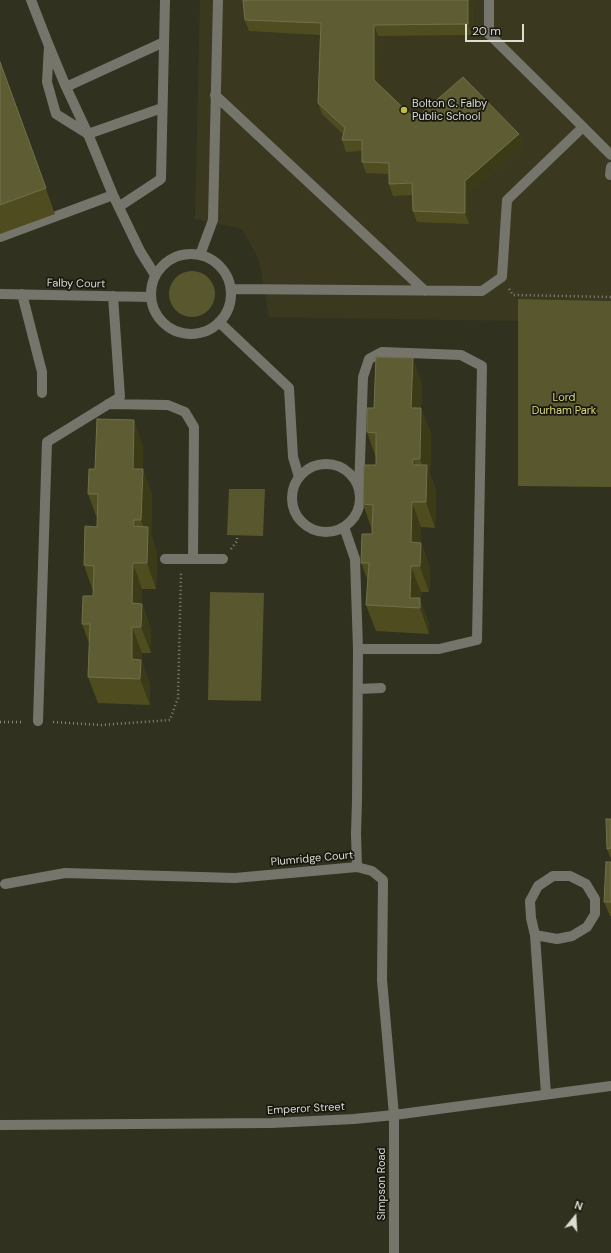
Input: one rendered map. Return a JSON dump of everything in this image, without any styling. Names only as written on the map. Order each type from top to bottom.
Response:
[{"type":"street","points":[[31,0],[66,88],[88,134],[113,195],[120,206],[140,250],[155,275]]},
{"type":"street","points":[[120,206],[161,179],[165,0]]},
{"type":"street","points":[[200,255],[213,220],[218,0]]},
{"type":"street","points":[[489,0],[489,34],[611,155]]},
{"type":"street","points":[[66,88],[164,42]]},
{"type":"street","points":[[49,46],[47,82],[56,114],[88,134]]},
{"type":"street","points":[[216,95],[425,291]]},
{"type":"street","points":[[88,134],[162,108]]},
{"type":"street","points":[[231,289],[482,291],[502,277],[507,200],[583,127]]},
{"type":"street","points":[[0,238],[113,195]]},
{"type":"street","points":[[186,254],[200,255],[211,259],[220,267],[227,277],[231,289],[227,311],[218,322],[214,326],[202,332],[189,334],[176,331],[164,324],[156,313],[151,297],[151,288],[155,275],[163,265],[174,257],[186,254]]},
{"type":"street","name":"Falby Court","points":[[0,294],[151,297]]},
{"type":"street","points":[[22,294],[42,372],[42,393]]},
{"type":"street","points":[[38,721],[47,442],[120,397],[113,296]]},
{"type":"street","points":[[218,322],[289,388],[293,457],[299,477]]},
{"type":"street","points":[[358,649],[438,649],[477,640],[482,366],[461,355],[382,352],[369,359],[363,377],[359,490],[360,500],[357,510],[352,520],[344,527],[333,531],[321,531],[310,528],[301,520],[294,510],[292,499],[294,487],[299,477],[308,469],[317,465],[328,464],[338,466],[348,472],[355,480],[359,490]]},
{"type":"street","points":[[108,404],[168,405],[185,412],[194,427],[193,559]]},
{"type":"street","points":[[344,527],[355,559],[358,649],[356,834],[358,867]]},
{"type":"street","points":[[165,559],[223,559]]},
{"type":"street","points":[[358,689],[381,688]]},
{"type":"street","name":"Plumridge Court","points":[[5,884],[65,873],[235,878],[358,867],[372,871],[383,880],[382,980],[394,1115]]},
{"type":"street","points":[[535,935],[557,939],[572,936],[587,928],[595,914],[595,899],[586,884],[570,876],[553,876],[538,886],[530,901],[531,918],[535,935],[546,1094]]},
{"type":"street","name":"Emperor Street","points":[[0,1125],[272,1123],[354,1119],[611,1086]]},
{"type":"street","name":"Simpson Road","points":[[394,1115],[394,1253]]},
{"type":"path","points":[[502,277],[513,295],[611,297]]},
{"type":"path","points":[[0,722],[38,721],[101,725],[170,720],[178,698],[181,559]]},
{"type":"shaded area","name":"Bolton C. Falby Public School","points":[[200,0],[611,0],[611,301],[518,299],[518,321],[269,317],[259,260],[242,229],[195,219]]},
{"type":"green space","points":[[197,271],[209,277],[214,285],[214,303],[209,311],[201,316],[187,317],[175,311],[170,303],[169,289],[175,277],[183,272]]},
{"type":"green space","name":"Lord Durham Park","points":[[518,299],[611,301],[611,487],[518,486]]},
{"type":"green space","points":[[229,489],[265,489],[263,536],[227,535]]},
{"type":"green space","points":[[210,592],[264,593],[261,701],[208,700]]},
{"type":"building","points":[[243,0],[468,0],[468,24],[374,25],[374,80],[415,119],[463,77],[519,134],[465,181],[465,213],[413,211],[412,183],[389,184],[389,163],[362,162],[362,140],[342,140],[345,128],[318,103],[321,23],[245,20]]},
{"type":"building","points":[[0,62],[46,188],[0,205]]},
{"type":"building","points":[[376,357],[413,358],[411,408],[421,408],[420,459],[413,459],[413,465],[427,465],[426,502],[412,502],[411,542],[421,543],[420,566],[411,566],[410,598],[420,598],[420,608],[366,605],[369,563],[361,563],[362,534],[372,534],[373,505],[363,504],[364,465],[376,465],[376,433],[367,432],[367,408],[374,408]]},
{"type":"building","points":[[97,419],[134,420],[133,469],[143,469],[141,520],[134,520],[134,526],[148,527],[147,563],[133,563],[132,603],[142,604],[141,627],[132,627],[132,659],[141,660],[140,679],[88,677],[90,624],[82,624],[83,596],[93,596],[94,566],[84,565],[85,526],[97,527],[98,494],[88,494],[89,469],[95,469]]},
{"type":"building","points":[[606,819],[611,819],[611,848],[607,849]]},
{"type":"building","points":[[606,862],[611,862],[611,902],[604,902]]},
{"type":"place","name":"Bolton C. Falby Public School","points":[[404,110]]}]
